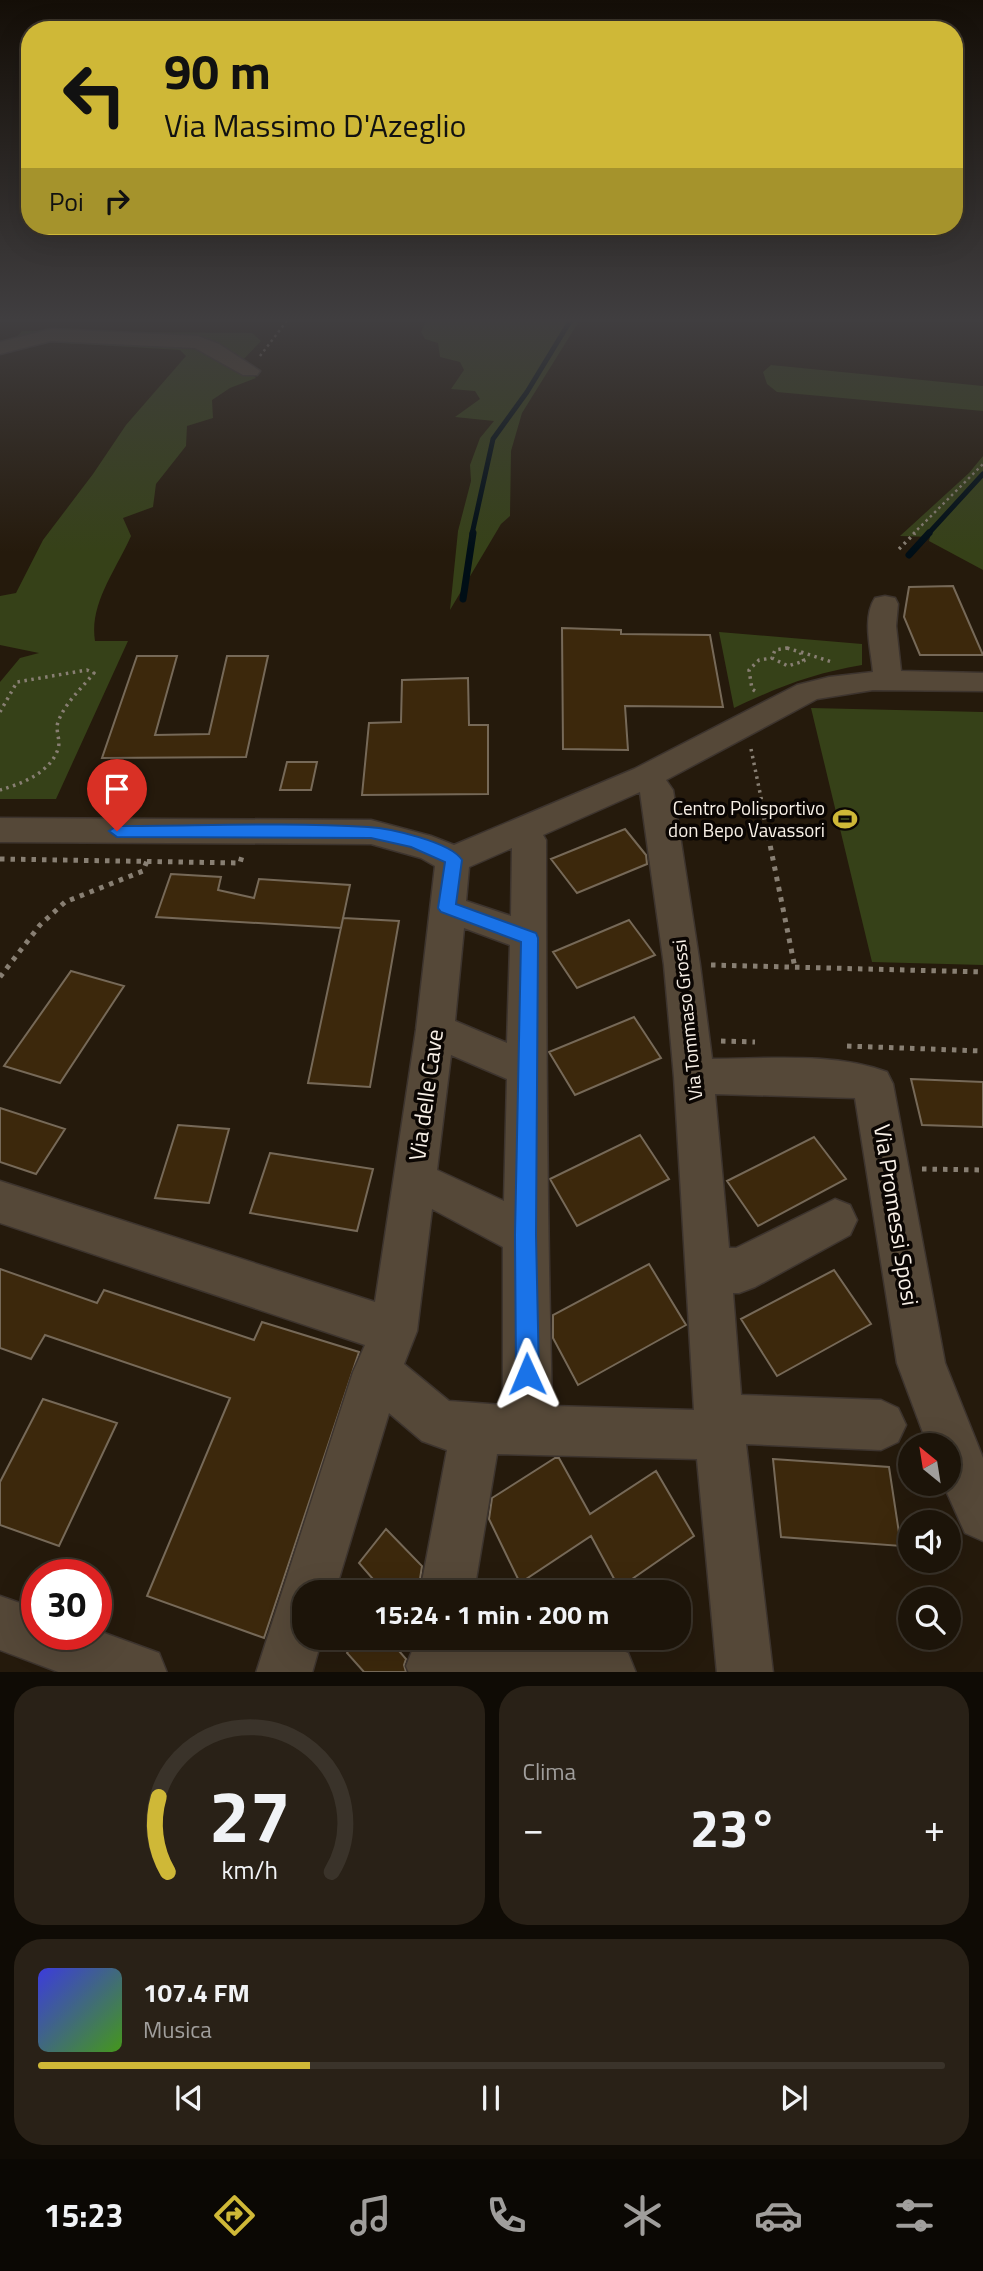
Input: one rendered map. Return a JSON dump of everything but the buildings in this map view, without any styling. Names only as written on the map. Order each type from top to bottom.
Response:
[{"type":"street","points":[[884,604],[882,626],[888,680]]},
{"type":"street","points":[[0,830],[371,832],[431,848],[453,860],[645,777],[817,689],[888,680],[983,682]]},
{"type":"street","name":"Via Tommaso Grossi","points":[[645,777],[657,790],[682,965],[694,1077],[720,1428],[753,1672]]},
{"type":"street","points":[[523,829],[529,840],[530,938],[525,1235],[528,1430]]},
{"type":"street","name":"Via delle Cave","points":[[313,1580],[386,1351],[414,1184],[435,1030],[453,860]]},
{"type":"street","points":[[447,908],[530,938]]},
{"type":"street","points":[[435,1030],[527,1070]]},
{"type":"street","name":"Via Promessi Sposi","points":[[694,1077],[871,1081],[876,1092],[921,1363],[970,1489],[983,1515]]},
{"type":"street","points":[[414,1184],[444,1193],[525,1235]]},
{"type":"street","points":[[0,1202],[386,1351],[439,1424],[476,1429],[528,1430],[720,1428],[744,1419],[881,1425]]},
{"type":"street","points":[[708,1269],[739,1271],[835,1220]]},
{"type":"street","points":[[449,1580],[476,1429]]},
{"type":"street","points":[[0,1623],[139,1672]]},
{"type":"street","points":[[284,1672],[292,1645]]},
{"type":"street","points":[[436,1659],[608,1672]]},
{"type":"path","points":[[899,549],[983,464]]},
{"type":"path","points":[[787,648],[800,652],[804,661],[795,667],[781,666],[772,658],[775,650],[787,648]]},
{"type":"path","points":[[760,695],[752,690],[749,670],[759,660],[772,658]]},
{"type":"path","points":[[0,712],[17,682],[88,670],[94,673],[64,708],[55,727],[61,737],[56,755],[41,772],[0,790]]},
{"type":"path","points":[[746,725],[795,968]]},
{"type":"path","points":[[0,977],[40,925],[65,902],[143,871],[146,861]]},
{"type":"path","points":[[682,965],[983,972]]},
{"type":"path","points":[[889,1169],[983,1170]]},
{"type":"green space","points":[[151,396],[218,396],[212,400],[213,418],[187,426],[186,446],[156,484],[153,507],[123,518],[131,536],[105,587],[94,627],[95,641],[128,641],[56,799],[0,799],[0,682],[20,658],[39,653],[0,645],[0,596],[16,593],[43,540],[126,425]]},
{"type":"green space","points":[[478,396],[533,396],[522,413],[511,451],[510,516],[501,524],[450,610],[458,531],[471,481],[470,465],[480,438],[494,421],[455,417],[480,399]]},
{"type":"green space","points":[[821,396],[983,396],[983,411]]},
{"type":"green space","points":[[983,456],[983,570],[929,541],[930,537],[900,536],[969,473]]},
{"type":"green space","points":[[719,632],[862,644],[862,665],[796,682],[734,708]]},
{"type":"green space","points":[[811,708],[983,712],[983,965],[872,962]]},
{"type":"waterway","points":[[472,534],[493,439],[524,396]]},
{"type":"waterway","points":[[928,534],[983,474]]},
{"type":"waterway","points":[[463,599],[473,533]]},
{"type":"waterway","points":[[909,555],[929,533]]},
{"type":"place","name":"Centro Polisportivo don Bepo Vavassori","points":[[845,819]]},
{"type":"route","points":[[117,831],[371,832],[414,842],[445,853],[453,860],[447,908],[530,938],[525,1235],[527,1374]]}]
